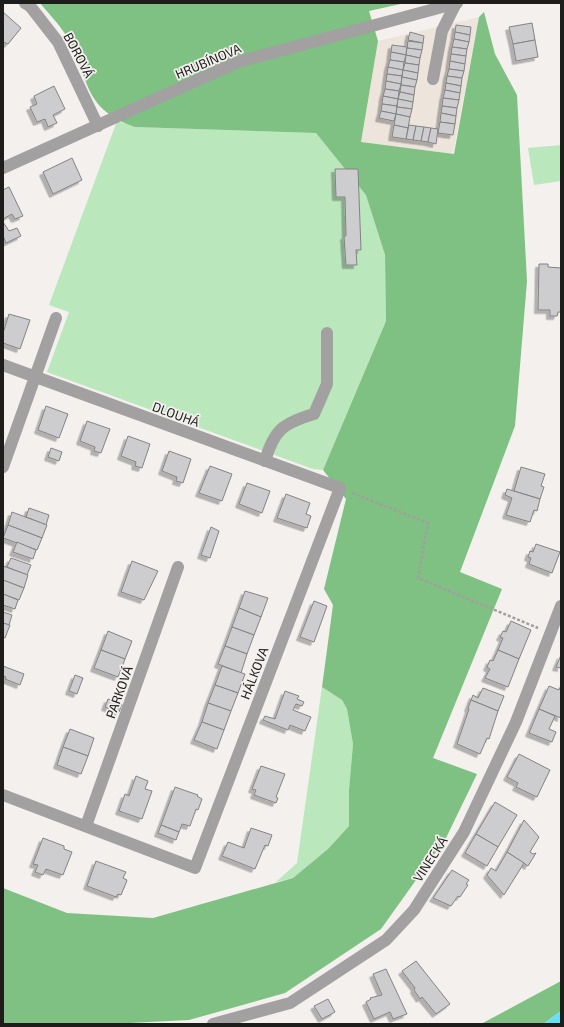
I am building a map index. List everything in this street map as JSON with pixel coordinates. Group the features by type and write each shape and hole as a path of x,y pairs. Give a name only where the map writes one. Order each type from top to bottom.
{"street":[{"name":"BOROVÁ","path":"25,3 30,6 58,42 98,126"},
{"name":"HRUBÍNOVA","path":"3,168 238,62 456,3"},
{"path":"433,78 442,31 456,3"},
{"path":"3,467 36,378 56,318"},
{"path":"265,461 271,441 291,421 314,414 326,384 327,333"},
{"name":"DLOUHÁ","path":"3,365 340,488"},
{"name":"HÁLKOVA","path":"86,826 195,868 340,488"},
{"name":"PARKOVÁ","path":"86,826 178,567"},
{"name":"VINECKÁ","path":"213,1024 290,1003 386,940 414,910 464,832 516,722 561,606"},
{"path":"3,796 86,826"}],"path":[{"path":"340,488 428,523 418,578 551,633"}],"shaded area":[{"path":"479,17 453,154 361,142 378,41"}],"green space":[{"path":"40,3 405,3 369,11 378,41 361,142 454,154 479,17 484,12 495,54 517,95 527,281 515,426 460,572 502,589 433,758 477,774 446,838 381,929 285,993 189,1020 109,1024 3,1024 3,888 67,913 153,918 293,878 328,849 349,826 349,790 353,744 347,709 342,700 322,687 333,605 324,589 346,499 323,470 386,321 385,255 366,195 358,185 358,169 345,169 316,133 135,127 118,120 105,111 96,101 90,91 67,37"},
{"path":"117,121 135,127 316,133 345,169 358,169 358,185 366,194 385,255 386,321 323,470 313,469 47,372 69,312 49,305"},
{"path":"561,145 561,181 534,185 528,148"},
{"path":"322,687 342,700 347,709 353,744 349,790 349,826 328,849 293,878 276,882 297,863"},
{"path":"561,981 561,1011 543,1024 481,1024"}],"water":[{"path":"561,1011 561,1024 543,1024"}],"building":[{"path":"3,12 21,28 8,44 3,42"},
{"path":"532,23 535,40 513,44 509,27"},
{"path":"456,25 471,27 470,35 455,32"},
{"path":"410,32 424,36 423,43 408,40"},
{"path":"455,32 470,35 469,42 454,39"},
{"path":"454,39 469,42 467,49 452,47"},
{"path":"535,40 538,57 516,61 513,44"},
{"path":"408,41 423,43 422,50 407,48"},
{"path":"392,45 407,47 406,55 391,52"},
{"path":"452,47 467,49 466,56 451,54"},
{"path":"407,48 422,50 420,58 406,55"},
{"path":"391,52 406,55 404,62 390,60"},
{"path":"451,54 466,56 465,64 450,61"},
{"path":"406,55 420,58 419,65 405,63"},
{"path":"390,60 404,62 403,70 388,67"},
{"path":"450,61 465,64 464,71 449,69"},
{"path":"405,63 419,65 418,73 403,70"},
{"path":"388,67 403,70 402,76 387,74"},
{"path":"449,69 464,71 462,78 447,76"},
{"path":"403,70 418,73 417,80 402,77"},
{"path":"387,74 402,76 401,84 386,81"},
{"path":"447,76 462,78 461,86 446,83"},
{"path":"402,77 417,80 415,87 401,85"},
{"path":"386,81 401,84 399,91 385,89"},
{"path":"446,83 461,86 460,93 445,90"},
{"path":"401,85 415,87 414,95 400,92"},
{"path":"54,86 65,109 53,115 57,123 48,127 45,119 37,122 30,107 37,104 34,96"},
{"path":"385,89 399,91 398,99 383,96"},
{"path":"445,90 460,93 459,100 443,98"},
{"path":"400,92 414,95 413,102 398,99"},
{"path":"383,96 398,99 397,106 382,104"},
{"path":"443,98 459,100 457,108 442,106"},
{"path":"398,99 413,102 412,109 397,107"},
{"path":"382,104 397,106 396,114 381,111"},
{"path":"442,106 457,108 456,116 441,113"},
{"path":"397,107 412,109 410,117 396,114"},
{"path":"381,111 396,114 394,121 379,118"},
{"path":"441,113 456,116 455,124 440,122"},
{"path":"396,114 410,117 408,128 394,125"},
{"path":"440,122 455,124 453,135 438,133"},
{"path":"394,125 408,128 406,139 392,137"},
{"path":"409,125 416,126 413,140 406,139"},
{"path":"416,126 424,127 421,141 413,140"},
{"path":"424,127 431,128 428,142 421,141"},
{"path":"431,128 438,129 436,144 428,142"},
{"path":"72,158 82,180 53,194 43,172"},
{"path":"335,169 358,169 361,250 356,250 357,265 346,265 344,236 346,236 345,197 336,197"},
{"path":"9,187 23,216 15,219 12,214 3,219 3,190"},
{"path":"3,222 9,231 17,228 21,236 6,243 3,236"},
{"path":"539,264 548,264 548,267 561,268 561,312 558,312 557,316 550,316 550,310 538,310"},
{"path":"9,314 30,320 20,349 3,343 3,333"},
{"path":"46,406 68,414 59,438 38,430"},
{"path":"87,421 110,429 101,453 94,451 95,447 80,441"},
{"path":"128,436 150,444 142,468 135,466 136,462 121,456"},
{"path":"51,448 62,452 59,461 48,457"},
{"path":"169,451 191,459 183,483 176,481 177,477 162,471"},
{"path":"210,466 232,474 222,501 199,493"},
{"path":"521,467 545,474 541,486 544,487 540,499 514,491"},
{"path":"247,483 270,491 262,513 239,504"},
{"path":"507,489 540,499 537,511 534,510 530,522 506,515 512,498 505,495"},
{"path":"286,494 310,503 306,514 311,516 307,528 277,518"},
{"path":"29,508 49,515 46,525 26,517"},
{"path":"12,512 47,525 42,538 8,525"},
{"path":"8,525 42,538 37,550 3,538"},
{"path":"211,527 219,531 210,558 201,555"},
{"path":"17,542 36,550 33,559 13,552"},
{"path":"536,544 560,552 552,573 529,564 531,558 528,557 530,551 533,552"},
{"path":"11,558 31,565 27,575 7,567"},
{"path":"132,561 158,571 144,600 121,592"},
{"path":"3,566 28,575 24,588 3,580"},
{"path":"3,580 24,588 19,600 3,594"},
{"path":"245,591 268,598 261,617 239,608"},
{"path":"3,594 18,600 15,609 3,605"},
{"path":"314,601 327,606 314,642 300,637"},
{"path":"239,608 261,617 254,635 232,627"},
{"path":"3,612 12,615 9,625 3,623"},
{"path":"511,621 531,630 519,659 498,650 503,638 500,637 503,631 506,632"},
{"path":"3,623 10,625 5,638 3,637"},
{"path":"232,627 254,635 247,654 225,646"},
{"path":"108,631 132,641 125,659 101,650"},
{"path":"225,646 247,654 241,673 218,664"},
{"path":"101,650 125,659 118,677 94,668"},
{"path":"498,650 519,659 508,687 485,678 490,669 487,667 490,660 493,661"},
{"path":"561,655 561,668 556,667"},
{"path":"3,666 24,674 20,685 5,679 6,677 3,676"},
{"path":"222,666 245,674 238,693 215,685"},
{"path":"75,675 83,678 77,694 69,691"},
{"path":"215,685 238,693 231,711 208,703"},
{"path":"561,685 561,718 539,709 549,686 559,690"},
{"path":"483,688 504,696 498,711 471,700 473,695 478,698"},
{"path":"285,691 299,696 297,699 304,702 302,706 296,704 293,710 311,717 305,731 290,725 288,730 263,720 265,716 275,719"},
{"path":"108,699 122,704 119,712 105,707"},
{"path":"471,700 498,711 489,739 487,738 480,754 457,744"},
{"path":"208,703 231,711 224,730 202,722"},
{"path":"539,709 555,716 549,729 556,732 552,742 529,733"},
{"path":"202,722 224,730 217,749 194,740"},
{"path":"70,729 94,738 88,756 63,747"},
{"path":"63,747 88,756 81,774 57,765"},
{"path":"519,754 550,770 537,797 516,787 518,783 507,777"},
{"path":"261,766 285,774 276,797 278,798 276,803 254,795 256,790 252,789"},
{"path":"136,776 148,781 145,789 152,791 142,819 119,811 125,794 129,796"},
{"path":"175,787 198,795 197,796 202,799 198,810 196,809 190,826 182,824 179,832 161,825"},
{"path":"495,802 517,815 498,847 476,834"},
{"path":"524,820 539,837 530,852 533,854 536,853 528,866 507,852"},
{"path":"161,825 179,832 176,840 158,833"},
{"path":"251,828 272,835 268,846 265,845 255,869 222,856 228,842 244,848"},
{"path":"476,834 498,847 487,866 465,853"},
{"path":"43,838 64,846 64,849 72,852 63,875 46,869 43,875 35,872 38,865 33,864"},
{"path":"507,852 524,863 504,895 487,875 491,868 496,871"},
{"path":"96,861 126,872 123,878 127,880 121,895 118,894 116,897 87,886"},
{"path":"452,870 469,880 466,884 468,885 460,897 458,896 451,906 433,898"},
{"path":"416,961 450,1004 436,1014 422,997 420,999 414,990 415,988 402,971"},
{"path":"386,969 407,1014 393,1019 390,1012 374,1019 366,1002 371,999 370,998 382,995 373,974"},
{"path":"328,999 335,1012 322,1019 314,1006"}]}
